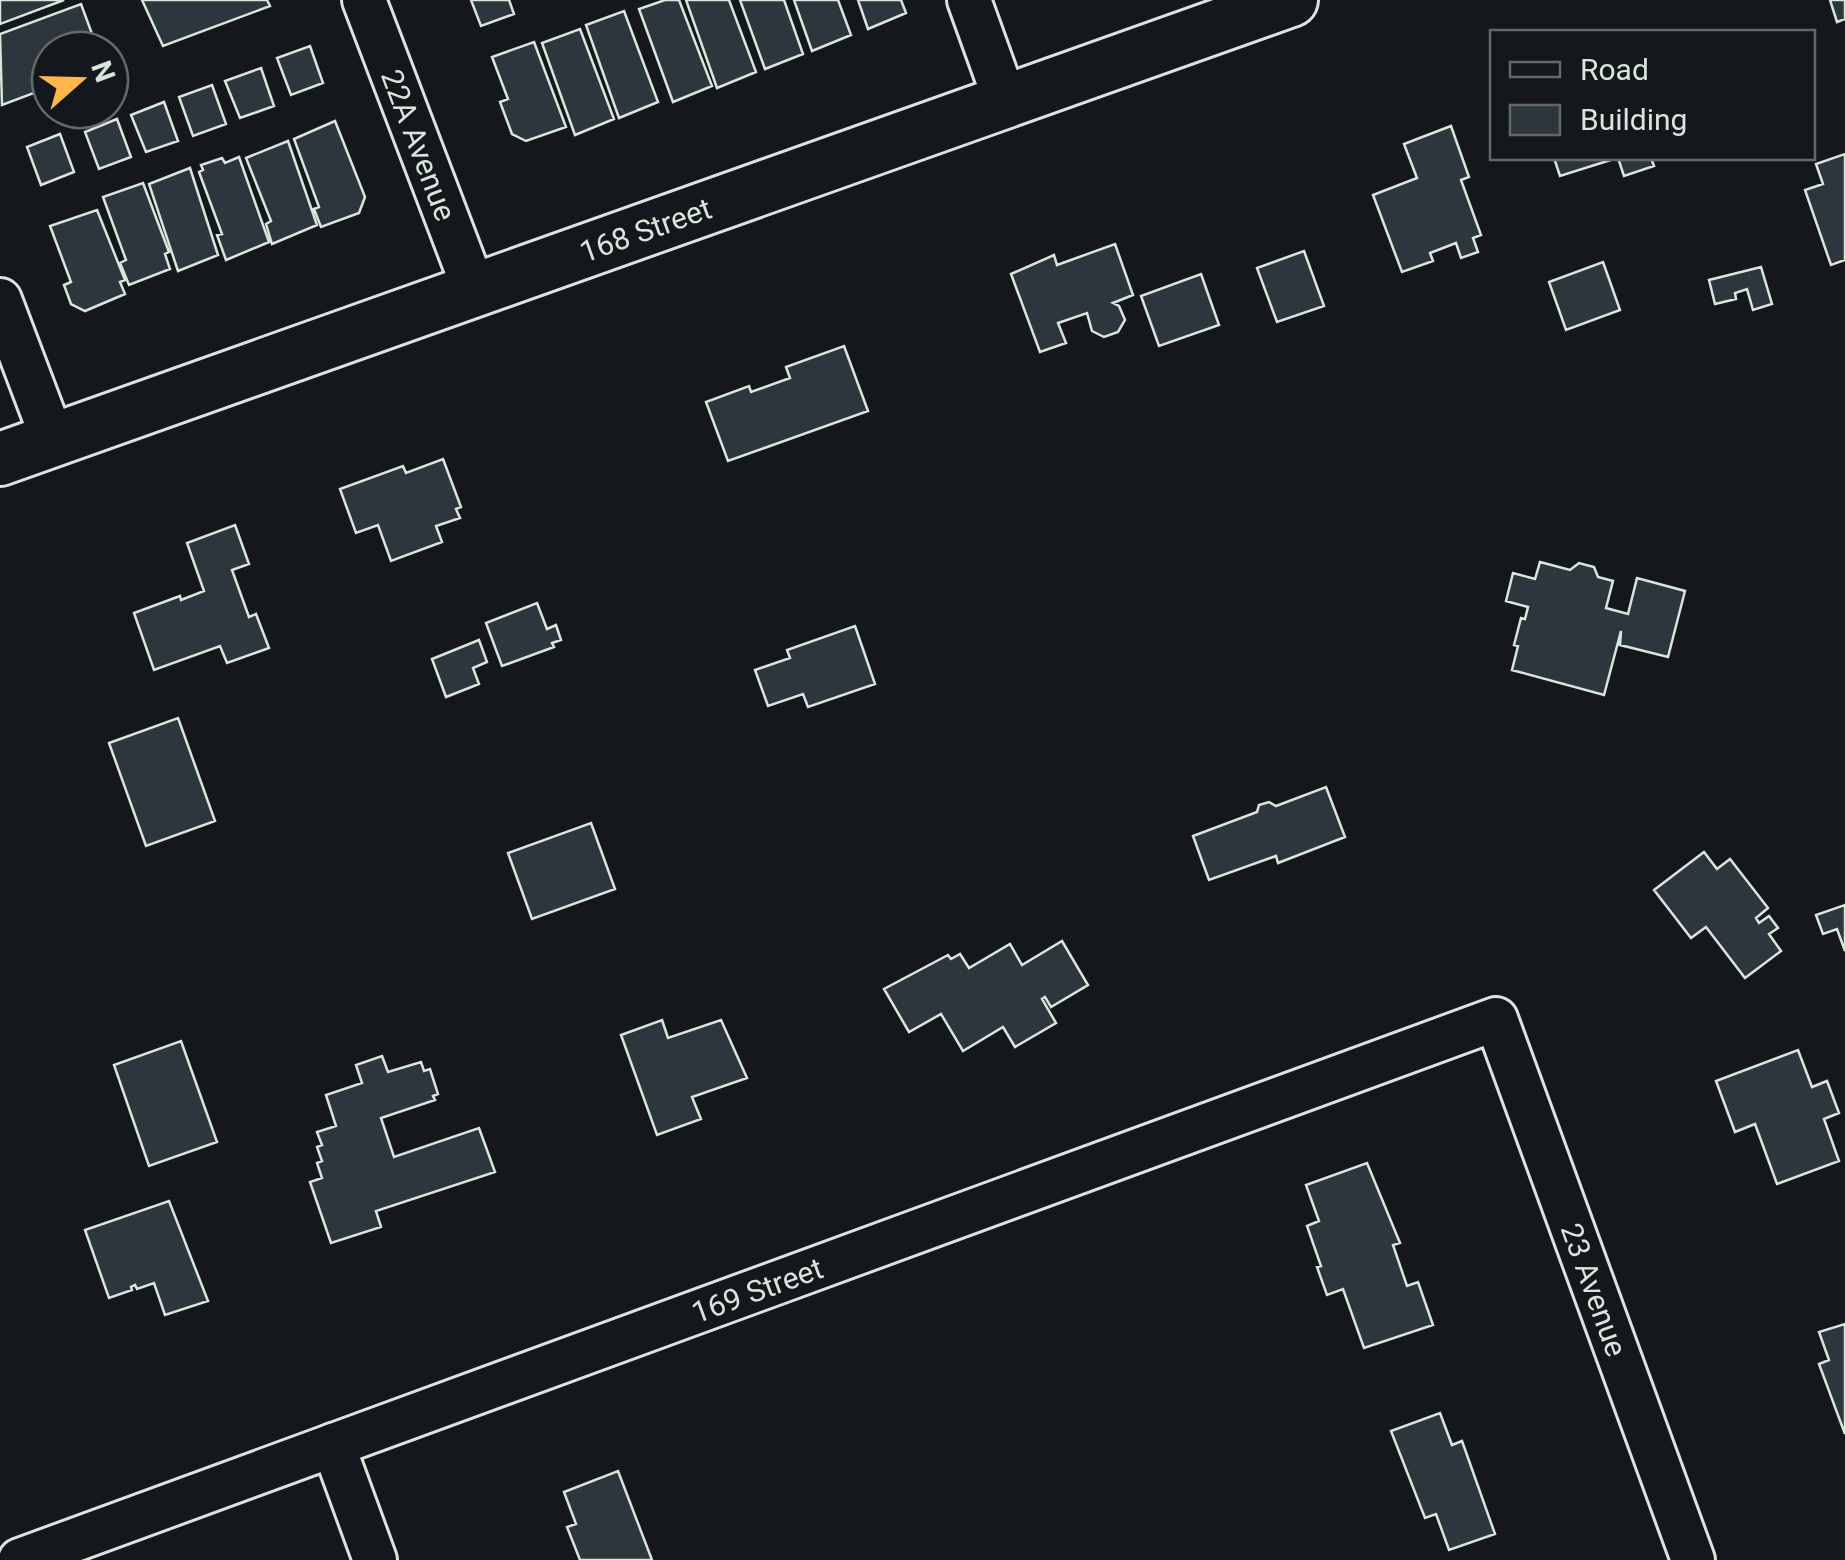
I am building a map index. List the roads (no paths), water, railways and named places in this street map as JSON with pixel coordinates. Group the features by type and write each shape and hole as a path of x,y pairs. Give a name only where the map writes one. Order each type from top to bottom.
{"main road":[{"name":"168 Street","path":"0,459 1291,0"}],"street":[{"name":"22A Avenue","path":"364,0 474,289"},
{"path":"969,0 1005,100"},
{"path":"0,300 53,440"},
{"name":"169 Street","path":"20,1560 1496,1019"},
{"name":"23 Avenue","path":"1496,1019 1693,1560"},
{"path":"333,1445 375,1560"}]}
